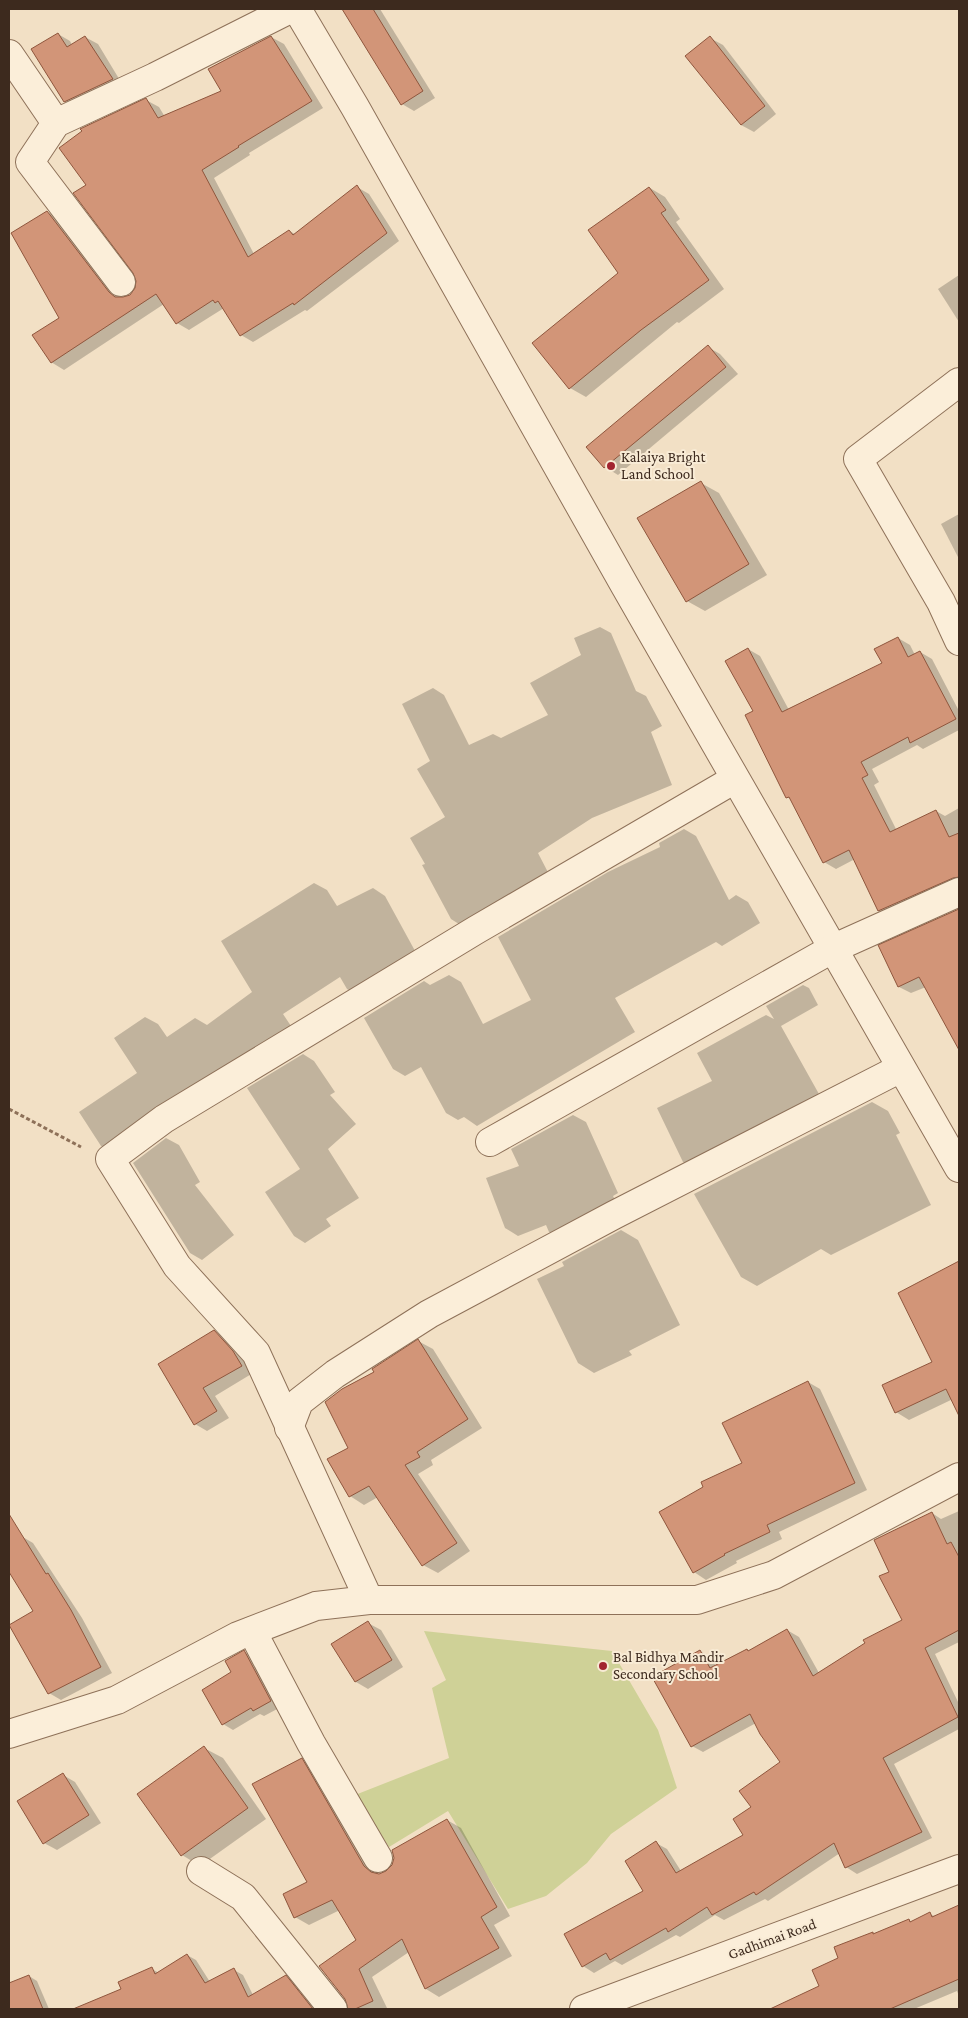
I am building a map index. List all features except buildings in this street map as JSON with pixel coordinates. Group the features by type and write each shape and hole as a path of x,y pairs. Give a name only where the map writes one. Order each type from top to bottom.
{"street":[{"path":"121,282 30,162 56,123 155,77 290,9"},
{"path":"297,9 355,107 832,949 959,1168"},
{"path":"9,54 56,123"},
{"path":"959,382 858,459 941,602 959,641"},
{"path":"369,1600 256,1353 177,1266 110,1159 164,1119 735,778"},
{"path":"490,1142 832,949 959,892"},
{"path":"289,1428 299,1402 335,1374 429,1314 614,1214 901,1068"},
{"path":"9,1734 117,1700 238,1636 316,1606 369,1600 697,1600 774,1575 959,1477"},
{"path":"252,1631 312,1743 378,1858"},
{"name":"Gadhimai Road","path":"584,2009 959,1869"},
{"path":"201,1871 243,1897 333,2009"}],"path":[{"path":"9,1109 93,1153 110,1159"}],"green space":[{"path":"424,1631 612,1651 658,1730 677,1788 611,1834 587,1863 546,1896 508,1909 448,1811 389,1847 355,1795 449,1758 432,1688 446,1680"}],"place":[{"name":"Kalaiya Bright Land School","path":"611,466"},
{"name":"Bal Bidhya Mandir Secondary School","path":"603,1666"}]}
